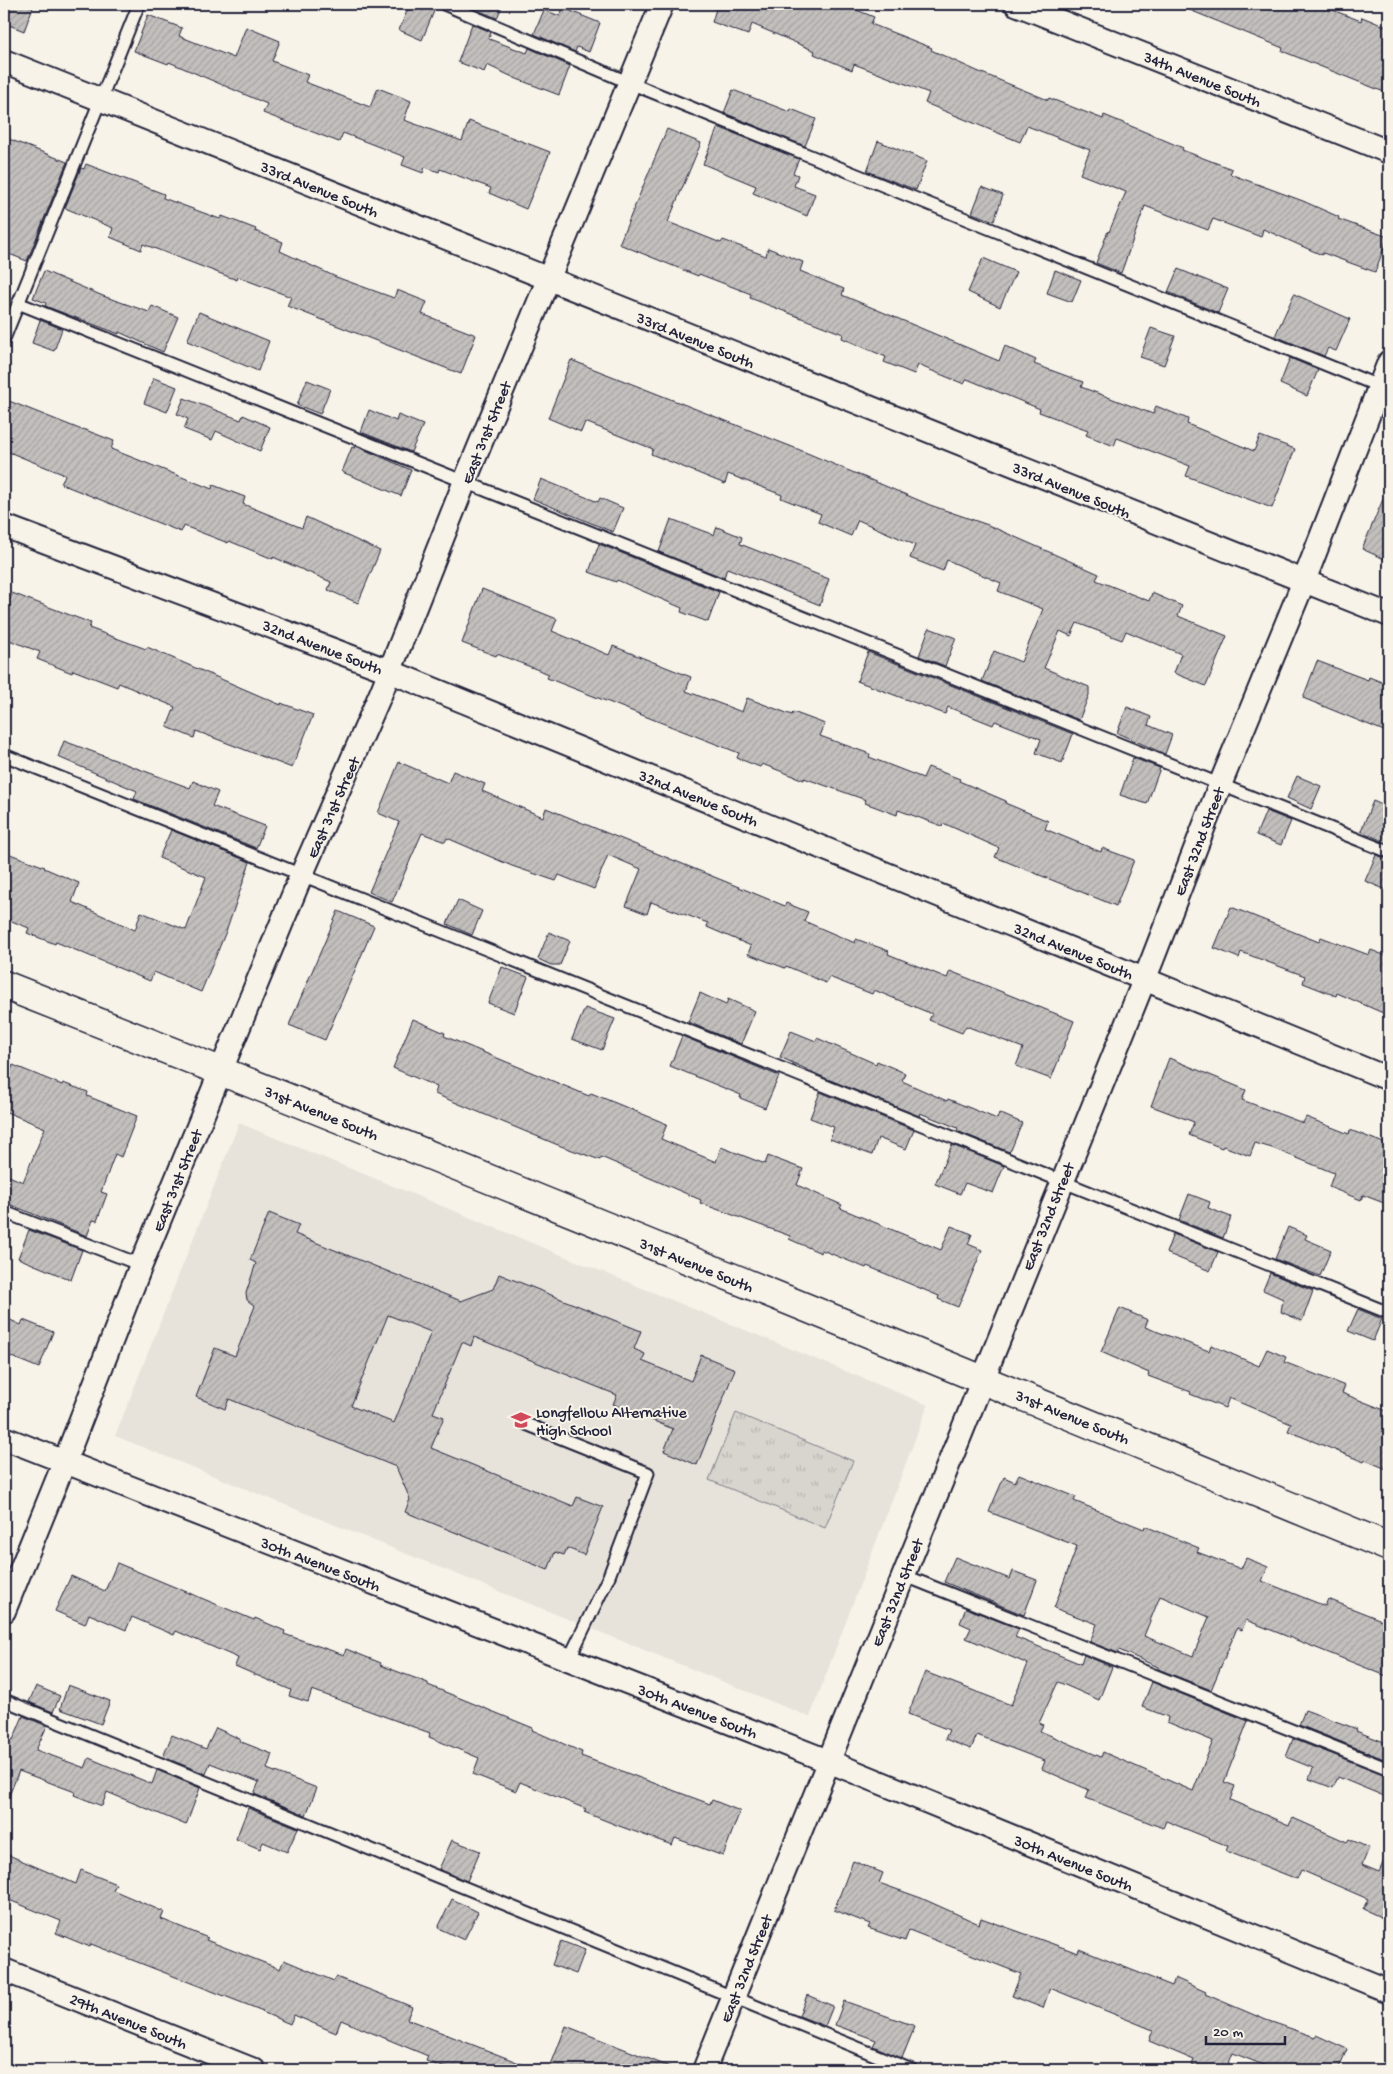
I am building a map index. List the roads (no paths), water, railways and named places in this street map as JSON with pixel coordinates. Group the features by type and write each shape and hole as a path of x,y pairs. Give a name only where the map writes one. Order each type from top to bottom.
{"street":[{"name":"East 31st Street","path":"4,1611 141,1265 301,876 389,671 465,481 662,4"},
{"name":"34th Avenue South","path":"1016,4 1389,152"},
{"name":"33rd Avenue South","path":"4,61 1389,615"},
{"name":"East 32nd Street","path":"704,2070 1220,785 1384,388 1389,362"},
{"name":"32nd Avenue South","path":"4,526 389,671 1389,1079"},
{"name":"31st Avenue South","path":"4,985 982,1379 1389,1547"},
{"name":"30th Avenue South","path":"4,1438 828,1761 1389,1991"},
{"name":"29th Avenue South","path":"4,1970 254,2070"}],"lane":[{"path":"4,339 140,4"},
{"path":"444,4 630,84 1384,388"},
{"path":"18,303 1389,852"},
{"path":"4,755 1389,1313"},
{"path":"4,1212 141,1265"},
{"path":"526,1424 648,1473 609,1576 569,1659"},
{"path":"903,1575 1389,1769"},
{"path":"4,1700 912,2070"}],"place":[{"name":"Longfellow Alternative High School","path":"521,1420"}]}
